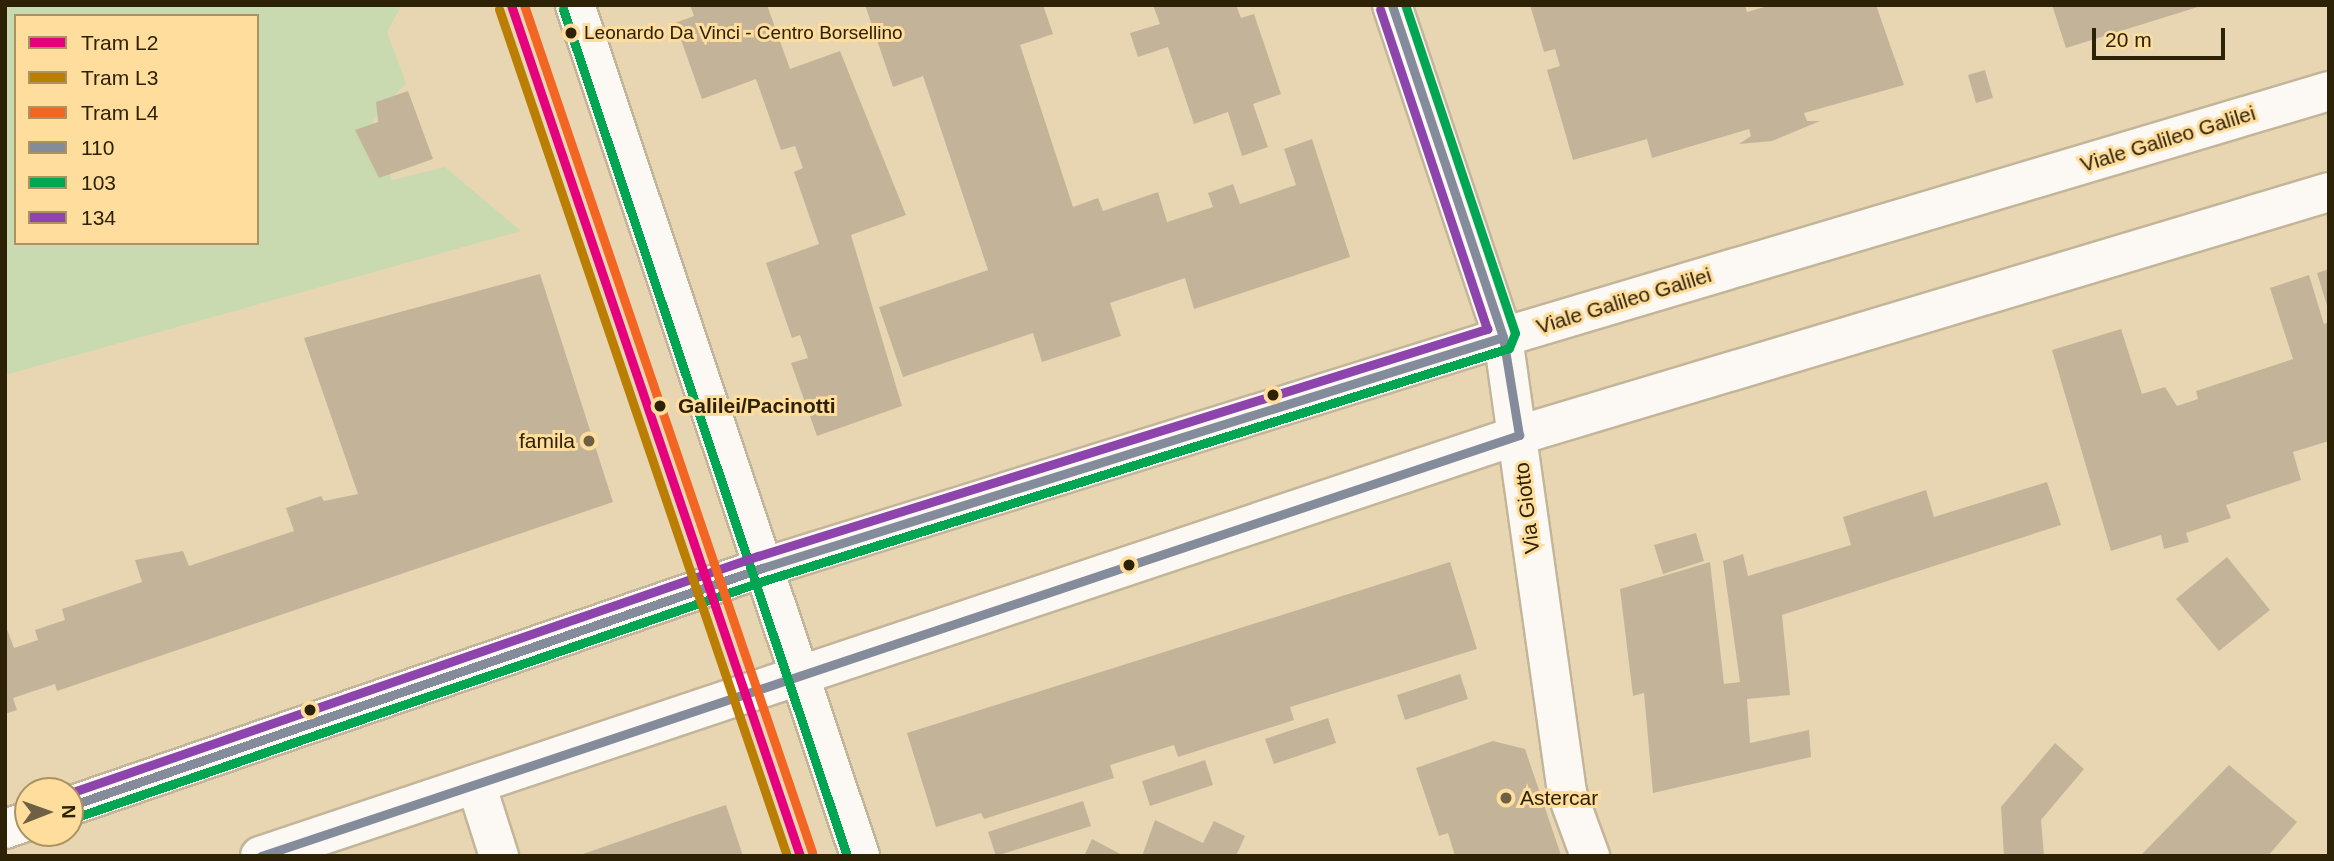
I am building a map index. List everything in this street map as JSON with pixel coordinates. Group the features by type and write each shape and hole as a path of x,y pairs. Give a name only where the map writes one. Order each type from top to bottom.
{"street":[{"path":"575,5 860,856"},
{"name":"Via Giotto","path":"1392,5 1503,337 1519,435 1567,793 1590,856"},
{"name":"Viale Galileo Galilei","path":"84,801 762,568 1503,337 2329,91"},
{"path":"260,856 1519,435 2329,192"},
{"path":"476,783 499,856"}],"green space":[{"path":"5,5 402,5 387,32 406,83 373,120 392,180 445,167 521,231 5,375"}],"building":[{"path":"690,5 767,5 790,69 840,51 906,215 851,235 902,406 817,436 791,363 808,358 800,335 792,338 766,263 819,244 794,172 803,168 795,146 781,150 756,79 702,99 675,23 694,16"},
{"path":"865,5 1043,5 1053,34 1020,45 1073,207 1098,198 1103,211 1158,192 1167,222 1213,207 1208,193 1233,184 1240,204 1296,185 1284,149 1312,139 1350,257 1194,309 1185,278 1110,303 1121,336 1042,362 1033,333 903,377 879,307 988,270 923,76 893,87"},
{"path":"1153,5 1236,5 1241,18 1254,14 1281,94 1253,104 1268,147 1242,156 1228,112 1194,124 1168,47 1138,57 1130,33 1160,24"},
{"path":"1530,5 1745,5 1747,12 1771,5 1876,5 1904,85 1804,113 1807,121 1820,121 1772,141 1739,144 1751,136 1749,129 1652,158 1647,139 1573,160 1547,70 1560,66 1555,49 1544,52"},
{"path":"2052,5 2201,5 2201,6 2066,48"},
{"path":"1985,70 1993,98 1976,103 1968,75"},
{"path":"408,91 433,159 379,178 355,130 378,122 376,102"},
{"path":"2329,269 2329,309 2328,309 2317,273"},
{"path":"540,274 613,502 57,691 55,684 13,698 17,710 5,714 5,624 14,648 38,640 35,630 65,620 62,609 142,582 135,560 183,551 189,566 294,531 286,508 321,496 324,501 358,494 304,338"},
{"path":"2309,275 2324,324 2329,322 2329,441 2293,452 2301,480 2226,505 2231,518 2186,533 2189,542 2164,549 2161,535 2111,551 2052,350 2121,329 2142,394 2165,387 2177,406 2198,399 2196,391 2293,359 2270,288"},
{"path":"2047,482 2061,525 1782,615 1790,695 1747,699 1750,743 1809,730 1811,757 1653,793 1644,693 1633,696 1620,589 1710,562 1724,684 1740,682 1723,561 1743,554 1748,576 1851,545 1843,517 1926,490 1934,517"},
{"path":"1696,533 1704,561 1663,574 1654,545"},
{"path":"2227,557 2270,610 2219,651 2176,599"},
{"path":"1450,562 1477,649 1290,707 1294,720 1178,757 1174,745 1110,765 1114,778 984,819 981,813 936,827 907,733"},
{"path":"1460,674 1468,699 1405,720 1397,695"},
{"path":"1328,718 1336,743 1274,764 1265,739"},
{"path":"1493,741 1525,749 1561,855 1455,856 1448,833 1439,836 1416,768"},
{"path":"2055,743 2084,769 2041,820 2044,856 2004,856 2001,807"},
{"path":"1205,760 1213,785 1150,806 1142,781"},
{"path":"2229,765 2297,822 2268,856 2142,854"},
{"path":"1083,801 1091,826 996,856 988,832"},
{"path":"726,805 743,856 577,856 690,817"},
{"path":"1155,820 1203,843 1214,821 1245,836 1236,856 1142,856"},
{"path":"1092,839 1124,856 1084,856"}],"tram line":[{"name":"L2","path":"511,5 800,856"},
{"name":"L4","path":"524,5 812,852"},
{"name":"L3","path":"499,9 787,856"}],"transit line":[{"name":"110","path":"261,856 1519,435 1503,337 1392,5"},
{"name":"103","path":"84,815 766,580 1509,348 1515,333 1405,5"},
{"name":"103","path":"563,9 847,856"},
{"name":"134","path":"84,788 758,556 1487,329 1380,9"},
{"name":"110","path":"84,801 762,568 1503,337"}],"place":[{"name":"Leonardo Da Vinci - Centro Borsellino","path":"571,33"},
{"name":"Galilei/Pacinotti","path":"660,406"},
{"name":"famila","path":"589,441"},
{"name":"Astercar","path":"1506,798"}]}
